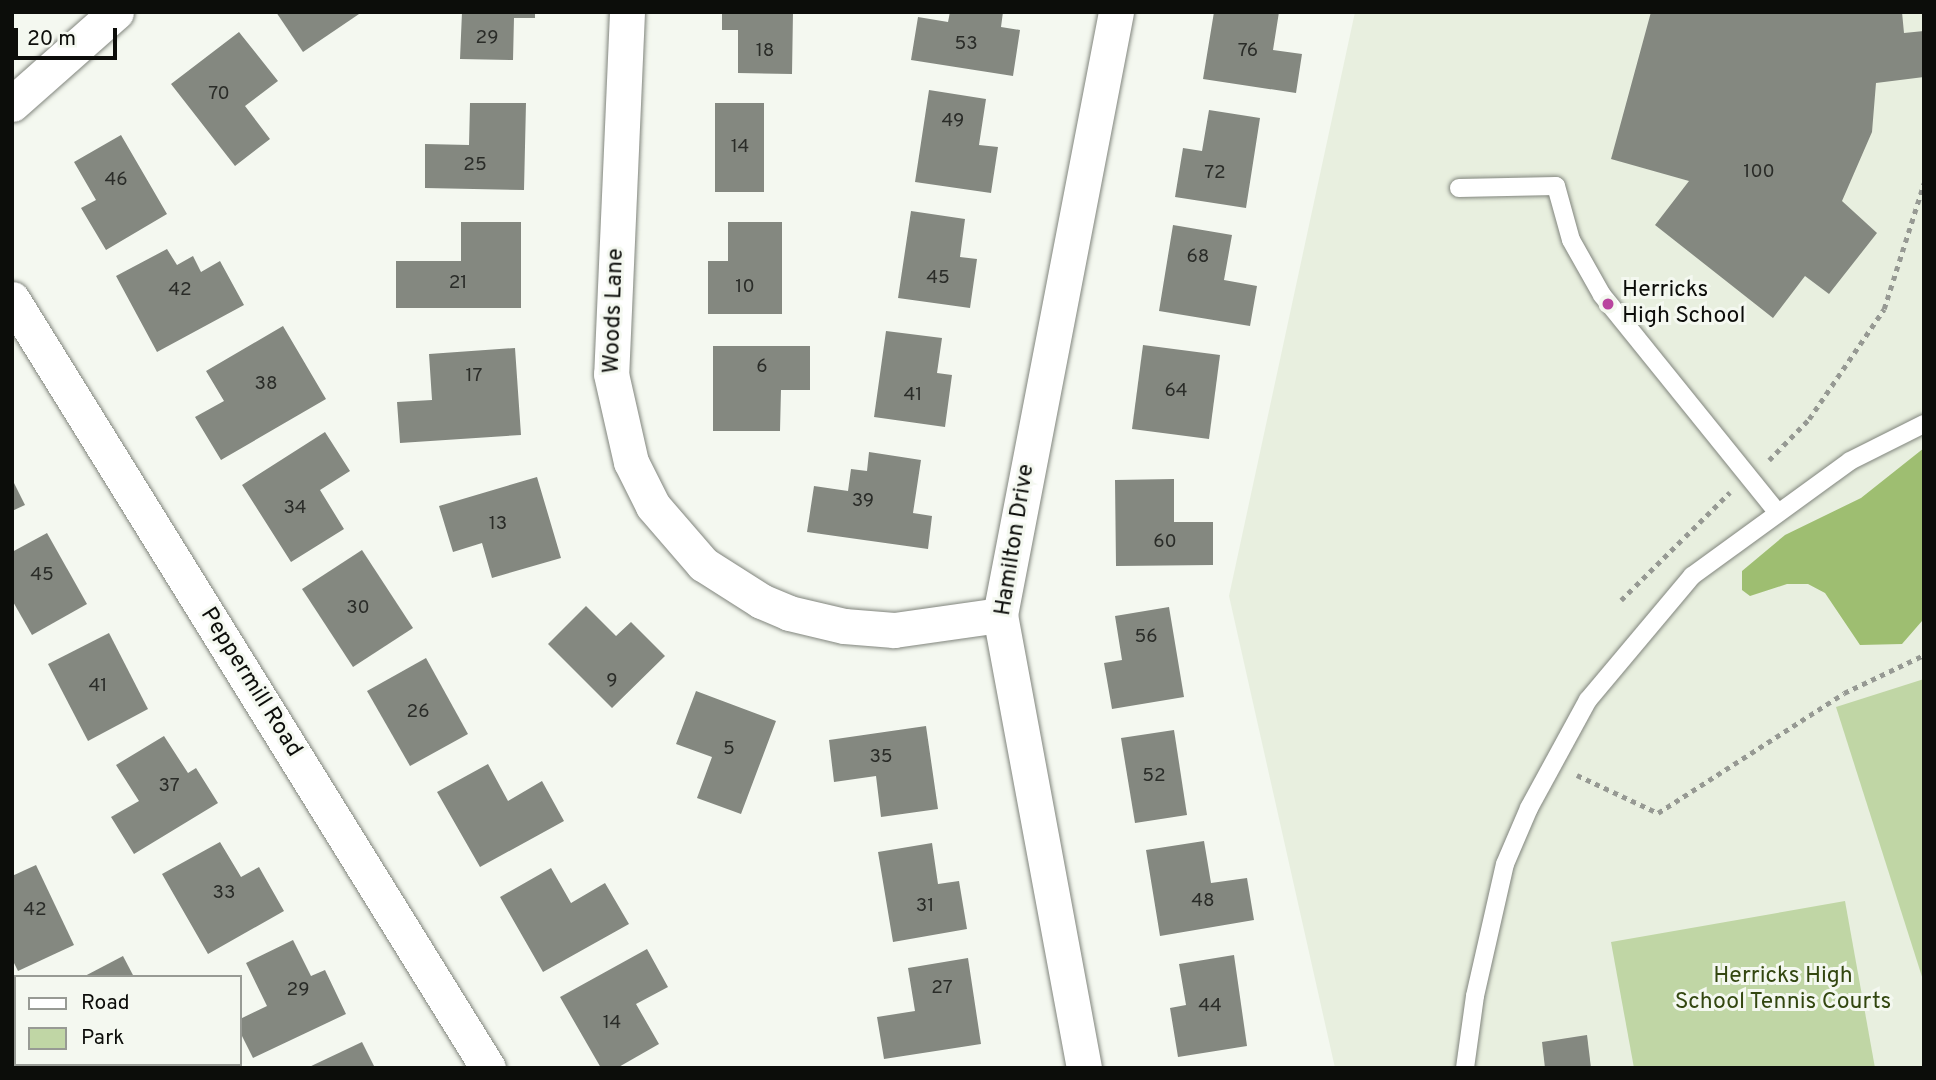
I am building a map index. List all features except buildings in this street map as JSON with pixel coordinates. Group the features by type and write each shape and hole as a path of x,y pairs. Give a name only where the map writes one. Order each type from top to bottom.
{"street":[{"path":"12,104 116,12"},
{"name":"Woods Lane","path":"627,12 611,374 631,462 653,506 703,564 761,601 789,613 844,626 894,630 1000,615"},
{"name":"Hamilton Drive","path":"1084,1068 1000,615 1116,12"},
{"name":"Peppermill Road","path":"12,299 488,1068"}],"lane":[{"path":"1459,188 1556,186 1571,240 1602,295 1778,513"},
{"path":"1465,1068 1493,905 1510,853 1588,700 1692,576 1850,461 1924,424"}],"path":[{"path":"1621,600 1713,505 1749,476 1809,419 1884,309 1924,183"},
{"path":"1554,764 1658,813 1844,693 1924,655"}],"shaded area":[{"name":"Herricks High School","path":"1355,12 1924,12 1924,1068 1335,1068 1229,596"}],"green space":[{"path":"1924,448 1922,621 1902,644 1860,645 1825,593 1808,584 1787,584 1750,596 1742,590 1742,571 1785,535 1861,498"},
{"path":"1924,679 1924,983 1836,707"},
{"name":"Herricks High School Tennis Courts","path":"1845,901 1875,1068 1634,1068 1611,942"}],"place":[{"name":"Herricks High School","path":"1608,304"}]}
